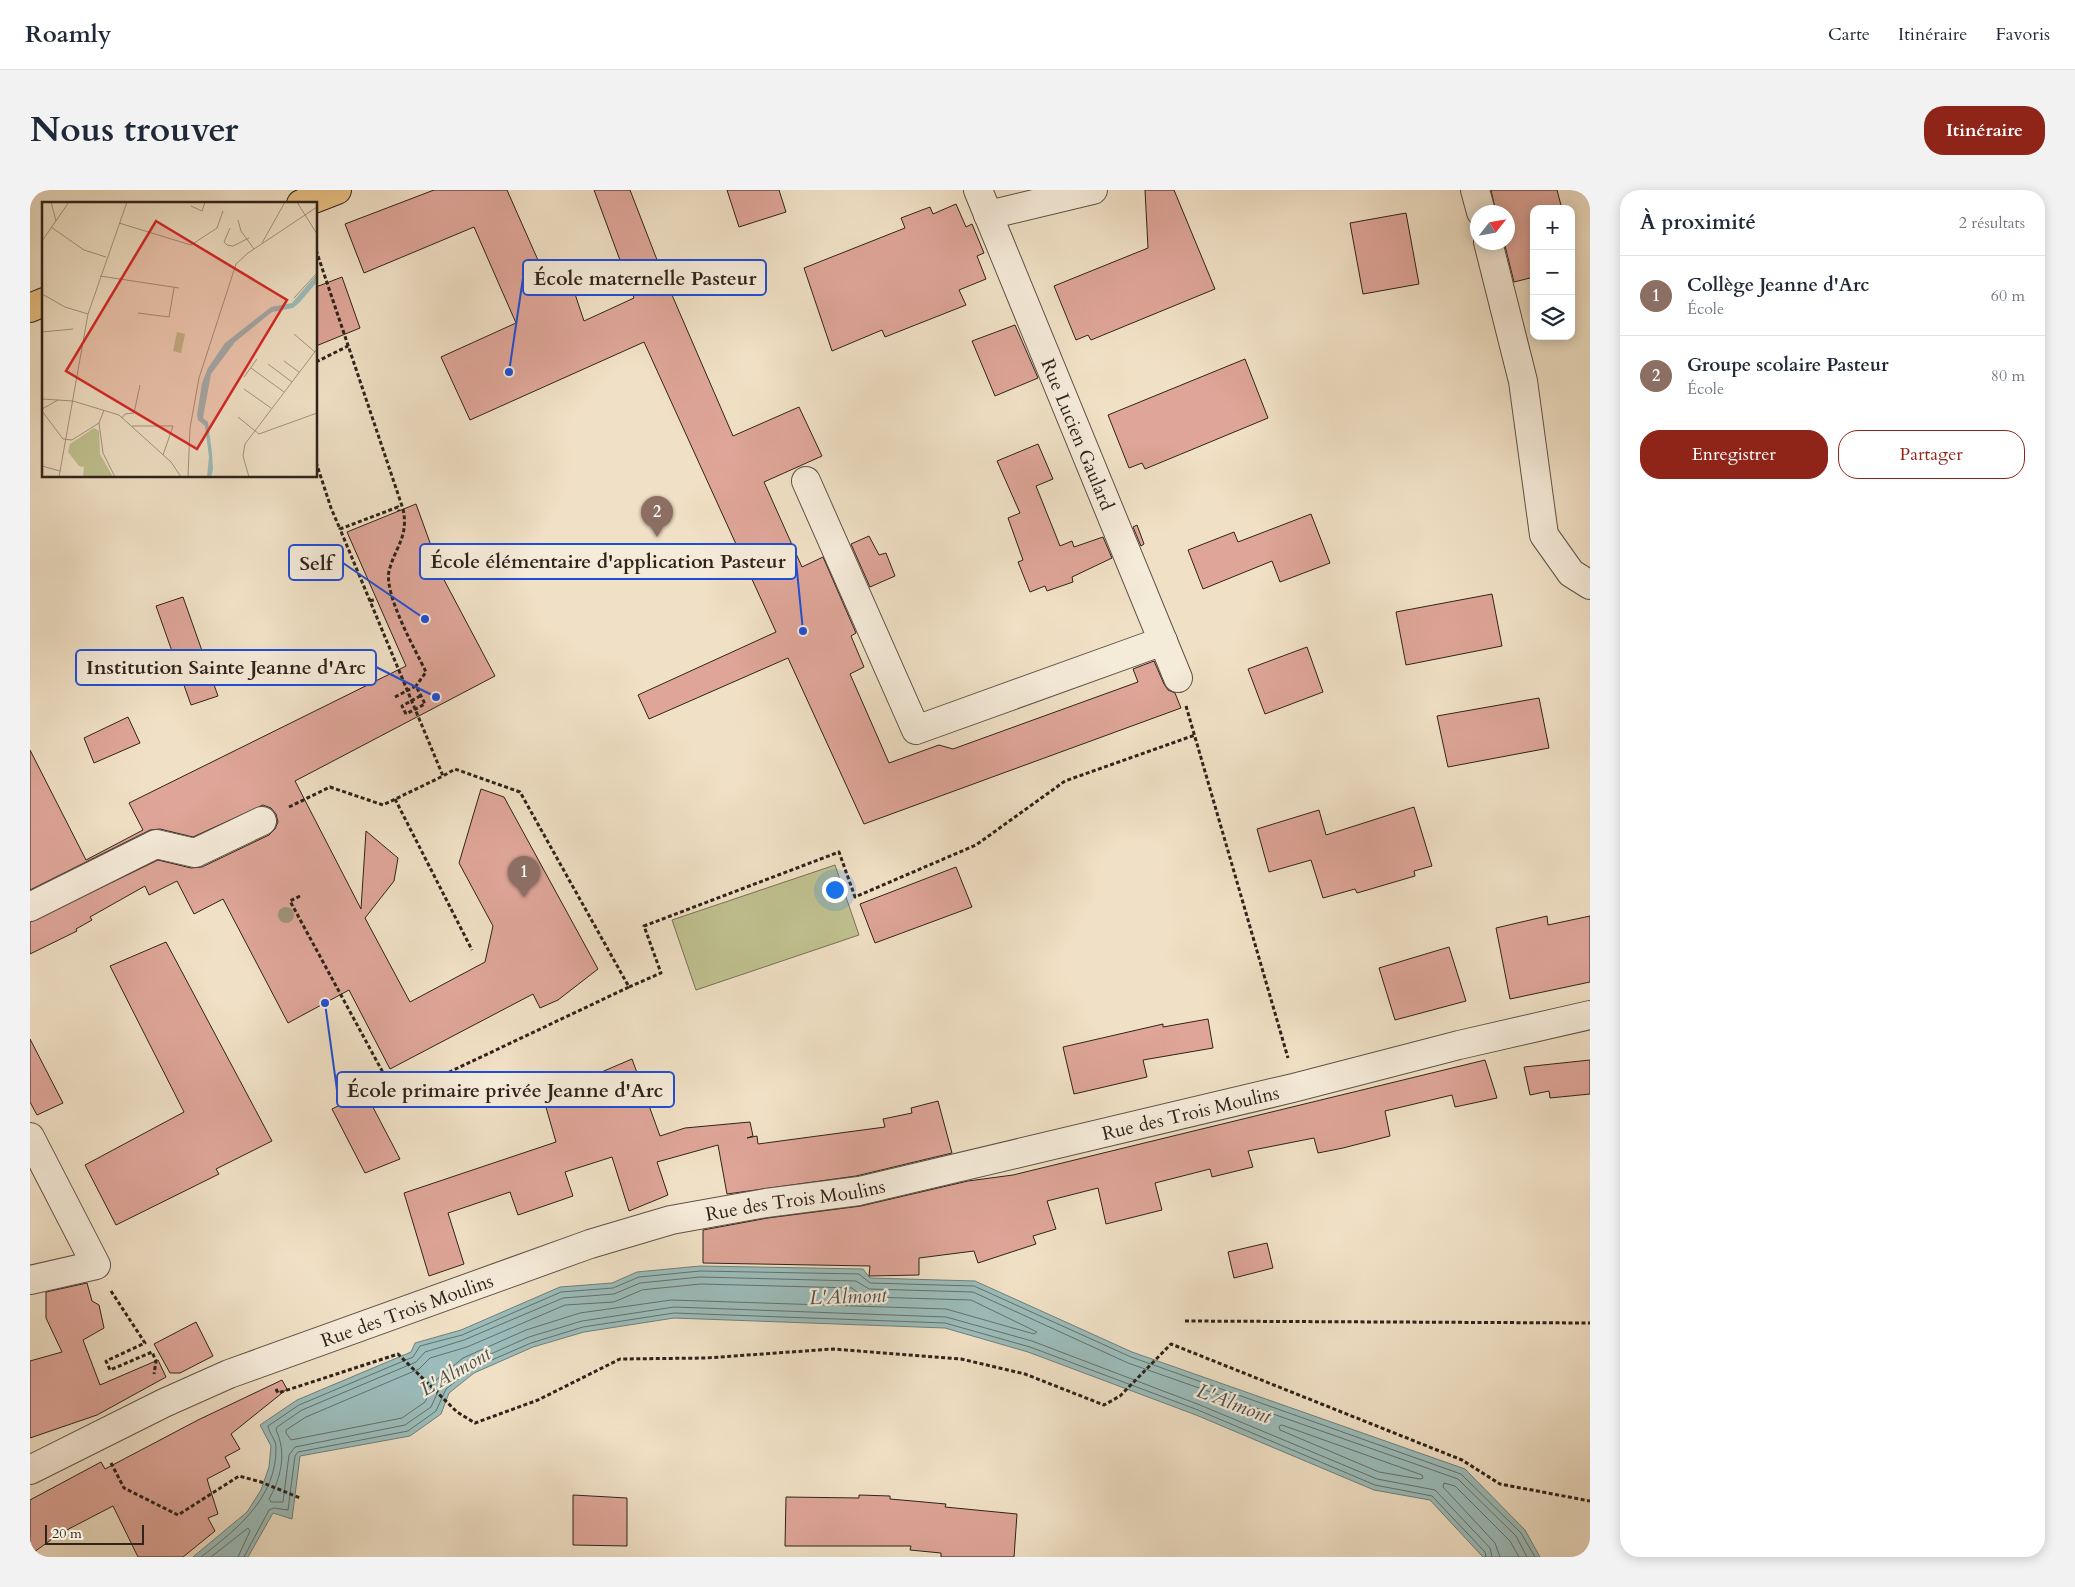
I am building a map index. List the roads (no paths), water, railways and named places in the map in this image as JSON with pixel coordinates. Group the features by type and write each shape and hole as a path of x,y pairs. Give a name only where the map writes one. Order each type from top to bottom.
{"main road":[{"path":"306,202 337,190"},
{"path":"30,308 42,303"}],"street":[{"name":"Rue Lucien Gaulard","path":"978,190 1178,678"},
{"path":"988,215 1093,190"},
{"path":"1475,190 1479,205"},
{"path":"1490,250 1523,381 1544,535 1571,573 1590,585"},
{"path":"806,481 916,730 1163,641"},
{"path":"30,907 156,844 195,853 262,821"},
{"name":"Rue des Trois Moulins","path":"30,1470 164,1403 229,1374 590,1244 671,1220 766,1203 859,1191 1292,1088 1459,1045 1590,1016"},
{"path":"30,1138 96,1265 30,1280"}],"water":[{"name":"L'Almont","path":"700,1266 863,1269 870,1278 975,1281 1132,1352 1465,1469 1525,1530 1540,1557 1483,1557 1430,1500 1374,1490 1196,1415 1028,1352 945,1328 674,1318 584,1332 533,1347 474,1373 449,1393 441,1414 410,1436 300,1456 292,1519 273,1513 248,1557 193,1557 247,1512 261,1490 269,1467 271,1446 260,1425 297,1400 411,1352 415,1343 461,1330 560,1287 612,1283 637,1272"}],"place":[{"name":"École maternelle Pasteur","path":"509,372"},
{"name":"Groupe scolaire Pasteur","path":"657,537"},
{"name":"Self","path":"425,619"},
{"name":"École élémentaire d'application Pasteur","path":"803,631"},
{"name":"Institution Sainte Jeanne d'Arc","path":"436,697"},
{"name":"Collège Jeanne d'Arc","path":"524,897"},
{"name":"École primaire privée Jeanne d'Arc","path":"325,1003"}]}
